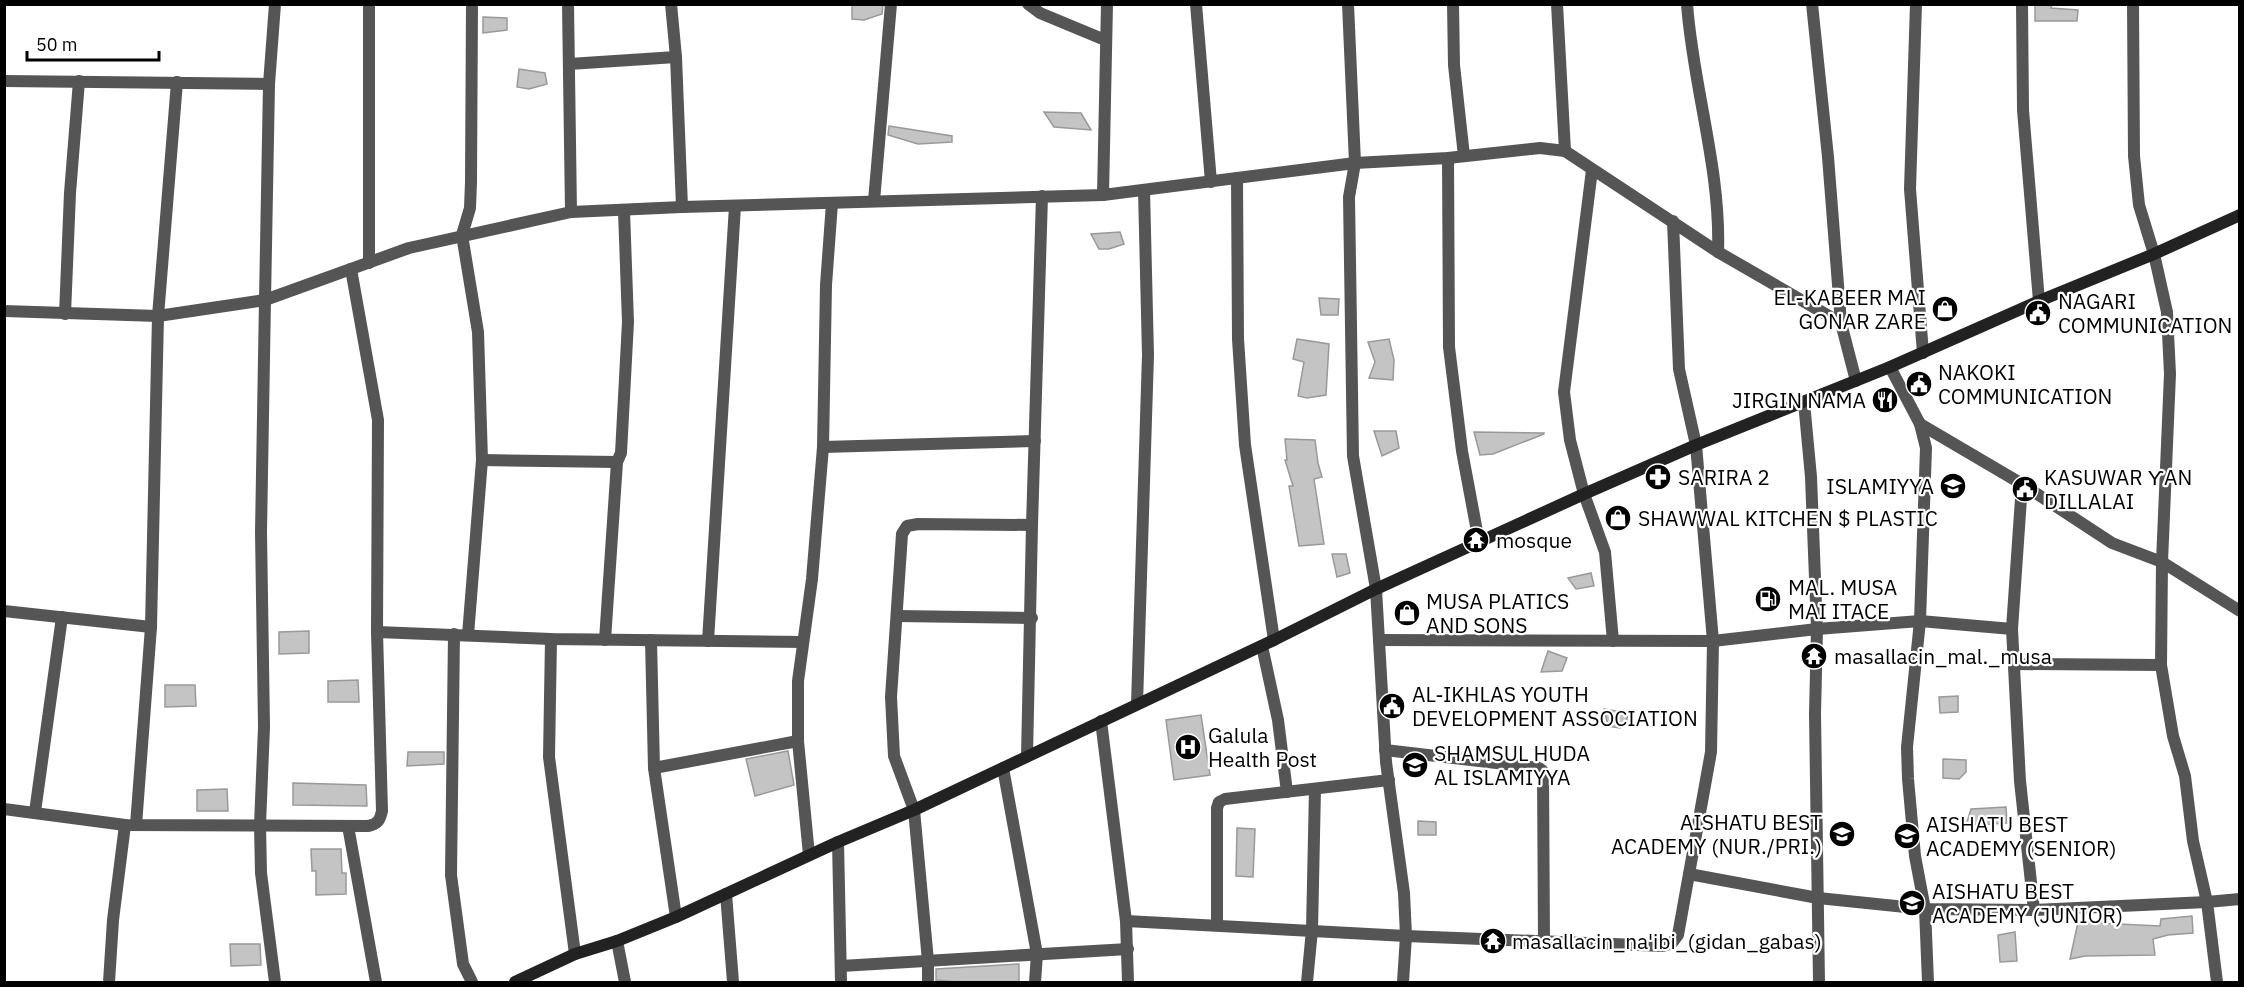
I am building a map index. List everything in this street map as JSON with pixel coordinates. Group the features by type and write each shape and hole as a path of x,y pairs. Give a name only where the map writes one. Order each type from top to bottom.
{"street":[{"path":"275,4 269,84 265,300 261,532 264,727 260,825 261,873 275,982"},
{"path":"369,4 369,262"},
{"path":"468,635 482,460 478,332 462,235 470,208 472,4"},
{"path":"568,4 571,212"},
{"path":"671,4 676,57 682,207"},
{"path":"874,201 891,4"},
{"path":"1028,4 1040,13 1105,40"},
{"path":"1103,195 1107,4"},
{"path":"1196,4 1211,182"},
{"path":"1348,4 1355,162 1349,197 1353,456 1376,589 1385,750 1402,882 1406,936 1403,982"},
{"path":"1453,4 1454,65 1464,156"},
{"path":"1557,4 1565,151"},
{"path":"1687,4 1719,228 1718,252"},
{"path":"1812,4 1828,157 1841,323 1856,381"},
{"path":"1916,4 1910,189 1923,353"},
{"path":"2022,4 2023,110 2040,301"},
{"path":"2133,4 2134,156 2139,205 2154,254 2167,312 2170,374 2162,562 2161,665 2173,736 2185,776 2193,841 2207,902 2217,982"},
{"path":"569,64 676,57"},
{"path":"4,81 269,84"},
{"path":"65,314 70,193 79,81"},
{"path":"109,982 113,920 130,825 151,627 158,316 177,82"},
{"path":"4,311 158,316 265,300 409,248 571,212 1103,195 1355,162 1448,158 1540,148 1565,151 1718,252 1841,323"},
{"path":"1448,158 1449,347 1462,451 1479,542"},
{"path":"1592,170 1564,392 1570,440 1584,494 1605,552 1613,641"},
{"path":"1237,178 1238,339 1245,445 1275,640"},
{"path":"1137,704 1149,355 1144,190"},
{"path":"1028,756 1042,196"},
{"path":"809,855 798,741 798,681 813,579 823,447 826,285 832,203"},
{"path":"708,641 735,206"},
{"path":"605,640 617,462 621,453 628,322 624,211"},
{"path":"515,982 534,979 574,954 676,917 809,855 914,810 1275,640 1376,589 1584,494 1696,445 1923,353 2154,254 2240,214"},
{"path":"1126,921 1406,936 1663,946 1672,944 1678,935 1711,752 1713,641 1696,445 1679,369 1673,221"},
{"path":"4,809 130,825 348,826 376,824 381,818 377,632 378,420 351,269"},
{"path":"1890,367 1920,424 1926,448 1920,621 1907,747 1915,856 1924,909 1928,982"},
{"path":"1804,402 1811,477 1817,629 1815,714 1819,982"},
{"path":"1920,424 2022,484 2112,543 2162,562 2240,611"},
{"path":"823,447 1035,441"},
{"path":"482,460 617,462"},
{"path":"2022,484 2012,629 2020,781 2034,910"},
{"path":"928,982 914,810 894,756 891,697 902,534 907,526 1032,525"},
{"path":"4,611 151,627"},
{"path":"897,616 1032,618"},
{"path":"35,812 62,617"},
{"path":"1379,640 1713,641 1817,629 1920,621 2012,629"},
{"path":"377,632 550,639 803,642"},
{"path":"453,634 451,875 464,964 472,982"},
{"path":"550,639 549,757 574,954"},
{"path":"651,640 654,768 676,917"},
{"path":"1262,646 1278,720 1287,792"},
{"path":"2015,664 2161,665"},
{"path":"1101,721 1126,921 1128,982"},
{"path":"654,768 798,741"},
{"path":"1385,750 1539,768 1543,771 1544,941"},
{"path":"1003,768 1037,954 1035,982"},
{"path":"1217,925 1217,808 1220,802 1225,799 1389,780"},
{"path":"1307,982 1312,930 1315,789"},
{"path":"348,826 376,982"},
{"path":"838,842 841,982"},
{"path":"1689,874 1818,898 1924,909 2034,910 2240,899"},
{"path":"726,894 733,982"},
{"path":"617,940 625,982"},
{"path":"841,966 1128,949"}],"building":[{"path":"852,4 883,4 882,14 864,20 852,19"},
{"path":"2035,4 2052,4 2051,8 2078,10 2077,21 2035,21"},
{"path":"483,17 507,18 507,30 483,33"},
{"path":"519,69 545,73 547,84 529,89 517,87"},
{"path":"1044,112 1081,113 1091,130 1054,127"},
{"path":"889,126 952,136 952,142 918,144 888,135"},
{"path":"1120,232 1124,244 1109,249 1099,249 1091,234"},
{"path":"1319,298 1339,299 1338,315 1321,315"},
{"path":"1297,339 1329,344 1326,395 1307,398 1298,396 1304,362 1293,359"},
{"path":"1389,339 1394,360 1393,380 1369,378 1375,362 1368,342"},
{"path":"1374,431 1396,431 1399,448 1382,456"},
{"path":"1474,432 1544,434 1493,454 1480,455"},
{"path":"1285,439 1315,440 1322,477 1314,479 1324,544 1299,546 1289,486 1293,486 1285,460 1287,460"},
{"path":"1332,554 1346,554 1350,573 1337,577"},
{"path":"1591,573 1594,586 1576,589 1568,578"},
{"path":"309,631 309,653 279,654 279,632"},
{"path":"1548,651 1567,658 1562,671 1541,672"},
{"path":"358,680 359,702 328,702 328,681"},
{"path":"165,685 195,685 196,706 165,707"},
{"path":"1958,696 1958,712 1940,713 1939,697"},
{"path":"1604,709 1628,713 1626,725 1620,728 1608,726"},
{"name":"Galula Health Post","path":"1201,715 1210,775 1174,780 1166,720"},
{"path":"788,751 794,785 755,796 746,759"},
{"path":"408,752 444,752 444,764 407,766"},
{"path":"1943,759 1966,760 1966,772 1959,779 1943,778"},
{"path":"293,783 366,785 367,806 293,805"},
{"path":"227,789 228,811 197,811 197,790"},
{"path":"2006,807 2007,823 1976,825 1967,822 1971,809"},
{"path":"1418,821 1436,822 1436,835 1418,835"},
{"path":"1237,828 1255,829 1253,877 1236,876"},
{"path":"311,849 341,849 342,873 346,873 346,894 316,895 316,871 312,871"},
{"path":"2192,916 2193,933 2153,939 2155,955 2085,956 2070,959 2078,922 2160,926 2161,919"},
{"path":"2015,932 2017,961 2000,962 1998,935"},
{"path":"230,944 260,944 261,965 231,966"},
{"path":"1019,964 1019,982 936,980 936,969"}],"place":[{"name":"EL-KABEER MAI GONAR ZARE","path":"1945,309"},
{"name":"NAGARI COMMUNICATION","path":"2038,313"},
{"name":"NAKOKI COMMUNICATION","path":"1919,384"},
{"name":"JIRGIN NAMA","path":"1885,400"},
{"name":"SARIRA 2","path":"1658,477"},
{"name":"ISLAMIYYA","path":"1953,486"},
{"name":"KASUWAR ƳAN DILLALAI","path":"2025,489"},
{"name":"SHAWWAL KITCHEN $ PLASTIC","path":"1618,518"},
{"name":"mosque","path":"1476,540"},
{"name":"MAL. MUSA MAI ITACE","path":"1768,599"},
{"name":"MUSA PLATICS AND SONS","path":"1407,613"},
{"name":"masallacin_mal._musa","path":"1814,656"},
{"name":"AL-IKHLAS YOUTH DEVELOPMENT ASSOCIATION","path":"1392,706"},
{"name":"Galula Health Post","path":"1188,747"},
{"name":"SHAMSUL HUDA AL ISLAMIYYA","path":"1415,765"},
{"name":"AISHATU BEST ACADEMY (NUR./PRI.)","path":"1842,834"},
{"name":"AISHATU BEST ACADEMY (SENIOR)","path":"1907,836"},
{"name":"AISHATU BEST ACADEMY (JUNIOR)","path":"1912,903"},
{"name":"masallacin_na'ibi_(gidan_gabas)","path":"1493,941"}]}
